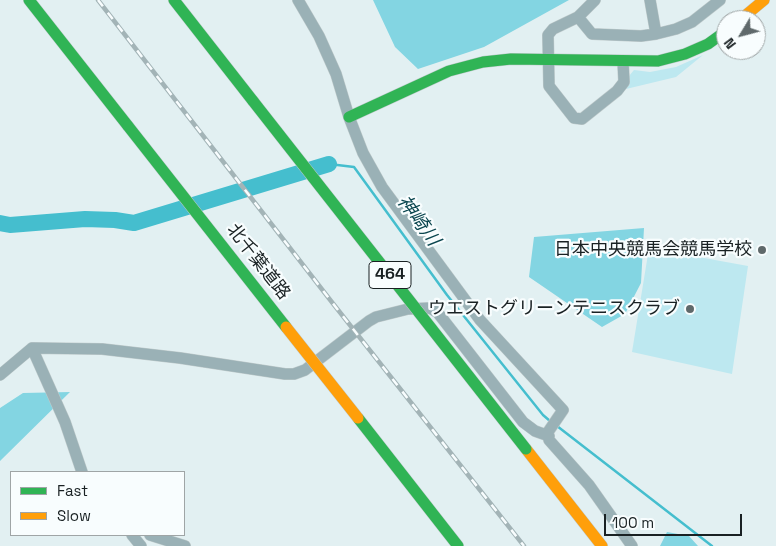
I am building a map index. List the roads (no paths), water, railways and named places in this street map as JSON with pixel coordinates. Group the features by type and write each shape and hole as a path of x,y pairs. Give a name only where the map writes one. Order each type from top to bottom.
{"main road":[{"name":"北千葉道路","path":"29,0 458,546"},
{"name":"464","path":"174,0 602,546"},
{"path":"752,10 764,0"},
{"path":"349,117 448,71 483,62 510,59 658,61 685,54 708,44 716,38"}],"street":[{"path":"298,0 319,36 336,74 362,153 382,187 480,320 560,405 563,410 550,432 549,440 589,485 632,546"},
{"path":"595,0 578,17 553,29 548,35 549,86 574,118 582,119 617,91 624,82 623,62"},
{"path":"650,0 656,34"},
{"path":"578,17 592,34 640,36 676,29 692,22 714,2"},
{"path":"0,375 32,348 102,349 294,374 305,370 369,320 408,309 430,308 438,313 523,422 535,431 550,432"},
{"path":"32,348 65,422 82,471"},
{"path":"133,536 141,546"},
{"path":"153,536 185,546"}],"waterway":[{"name":"神崎川","path":"329,164 354,167 447,295 543,415 550,421"},
{"name":"神崎川","path":"0,223 10,225 85,219 134,223 329,164"},
{"name":"神崎川","path":"557,426 712,546"}],"railway":[{"path":"98,0 524,546"}],"place":[{"name":"日本中央競馬会競馬学校","path":"762,250"},
{"name":"ウエストグリーンテニスクラブ","path":"690,309"}]}
